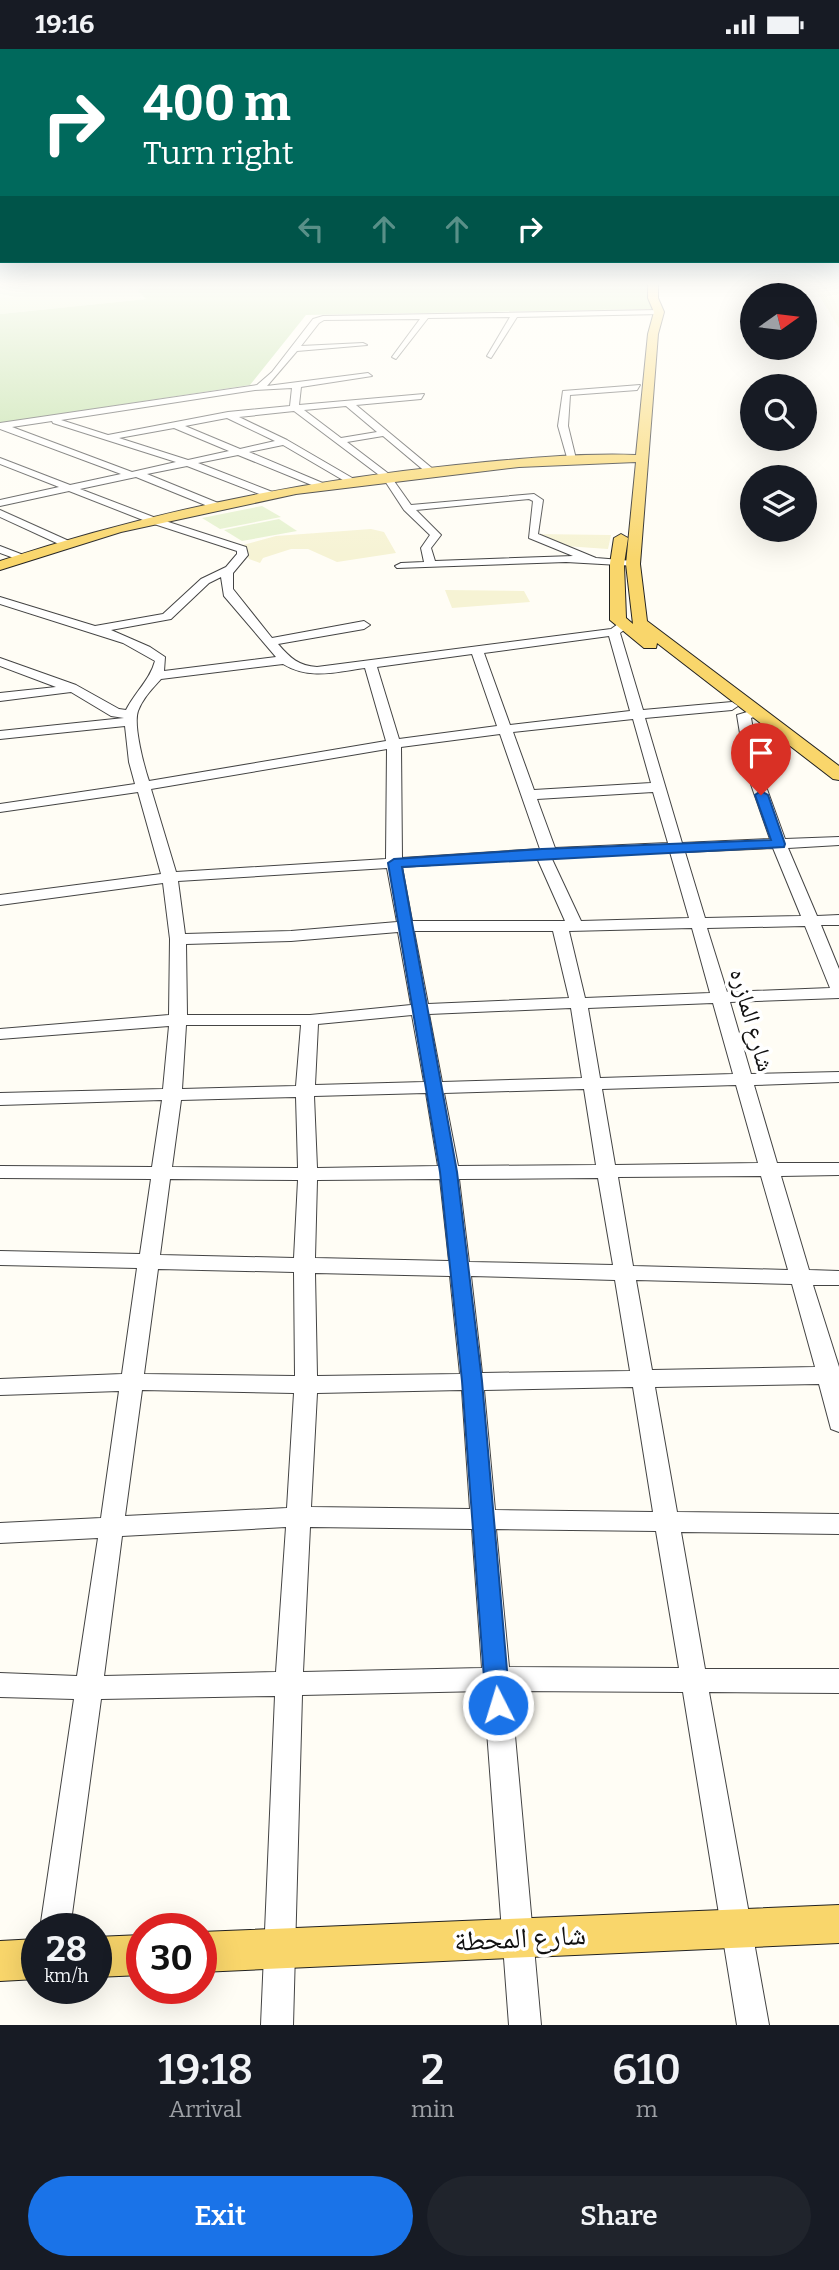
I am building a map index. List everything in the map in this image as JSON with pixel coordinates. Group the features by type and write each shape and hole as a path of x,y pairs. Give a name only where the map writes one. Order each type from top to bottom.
{"main road":[{"path":"626,627 633,564 637,387 640,374"},
{"path":"648,374 637,459 617,564 617,613 626,627 839,775"},
{"path":"0,566 65,543 152,520 351,481 571,459 637,459"},
{"path":"626,627 744,711 839,789"},
{"name":"شارع المحطة","path":"217,1951 839,1924"},
{"path":"0,1961 21,1960"}],"street":[{"path":"0,425 253,385 262,374"},
{"path":"251,390 267,383 273,374"},
{"path":"0,425 368,376"},
{"path":"294,407 297,385"},
{"path":"571,459 563,426 566,393 637,387"},
{"path":"109,437 228,415 421,395"},
{"path":"347,402 430,471"},
{"path":"294,407 386,476 408,509 436,535 426,548 431,566"},
{"path":"228,415 284,442 351,481"},
{"path":"50,419 188,463 271,495"},
{"path":"173,424 323,486"},
{"path":"0,425 219,507"},
{"path":"337,441 386,433"},
{"path":"0,503 284,442"},
{"path":"0,461 152,520 242,549 243,555 227,570 205,581 167,617 93,630"},
{"path":"408,509 506,496 530,496 538,500 533,536 592,561"},
{"path":"0,513 65,543"},
{"path":"0,549 22,558"},
{"path":"401,566 592,561 633,564"},
{"path":"227,570 225,584 230,596 285,660 301,670 371,666 626,627"},
{"path":"2,602 93,630 152,652 161,660 158,676 138,698 131,717 141,787 170,877 178,939 178,1020 172,1096 57,1913"},
{"path":"269,642 364,625"},
{"name":"شارع المازره","path":"626,627 638,714 800,1277 834,1376 839,1423"},
{"path":"477,650 529,795 568,926 578,1002 753,2025"},
{"path":"158,676 285,660"},
{"path":"0,662 72,688 116,713 131,717"},
{"path":"371,666 394,744 394,863 449,1172 472,1381 481,1521 525,2025"},
{"path":"0,697 72,688"},
{"path":"0,808 394,744 638,714 744,711 752,770 839,991 418,1009 310,1020 178,1020 0,1034"},
{"path":"0,735 131,717"},
{"path":"529,795 659,787"},
{"path":"0,900 170,877 546,853 839,841"},
{"path":"178,939 291,936 407,926 568,926 839,920"},
{"path":"277,2025 289,1681 306,1385 304,1265 308,1174 305,1093 310,1020"},
{"path":"0,1099 839,1077"},
{"path":"0,1172 308,1174 839,1168"},
{"path":"0,1258 839,1278"},
{"path":"0,1387 132,1382 306,1385 834,1376"},
{"path":"0,1533 299,1517 839,1524"},
{"path":"0,1685 88,1688 289,1681 496,1679 839,1681"}],"shaded area":[{"path":"371,529 384,532 396,553 337,562 308,549 291,549 263,558 260,563 249,559 243,545 276,536"},
{"path":"533,534 611,535 608,549 565,546"},
{"path":"445,590 524,591 530,602 452,608"}],"green space":[{"path":"0,374 259,374 250,385 0,423"},
{"path":"262,506 281,517 220,529 202,518"},
{"path":"279,519 297,531 242,541 224,530"}],"route":[{"path":"498,1705 481,1521 472,1381 449,1172 394,863 542,853 779,844 761,795"}]}
